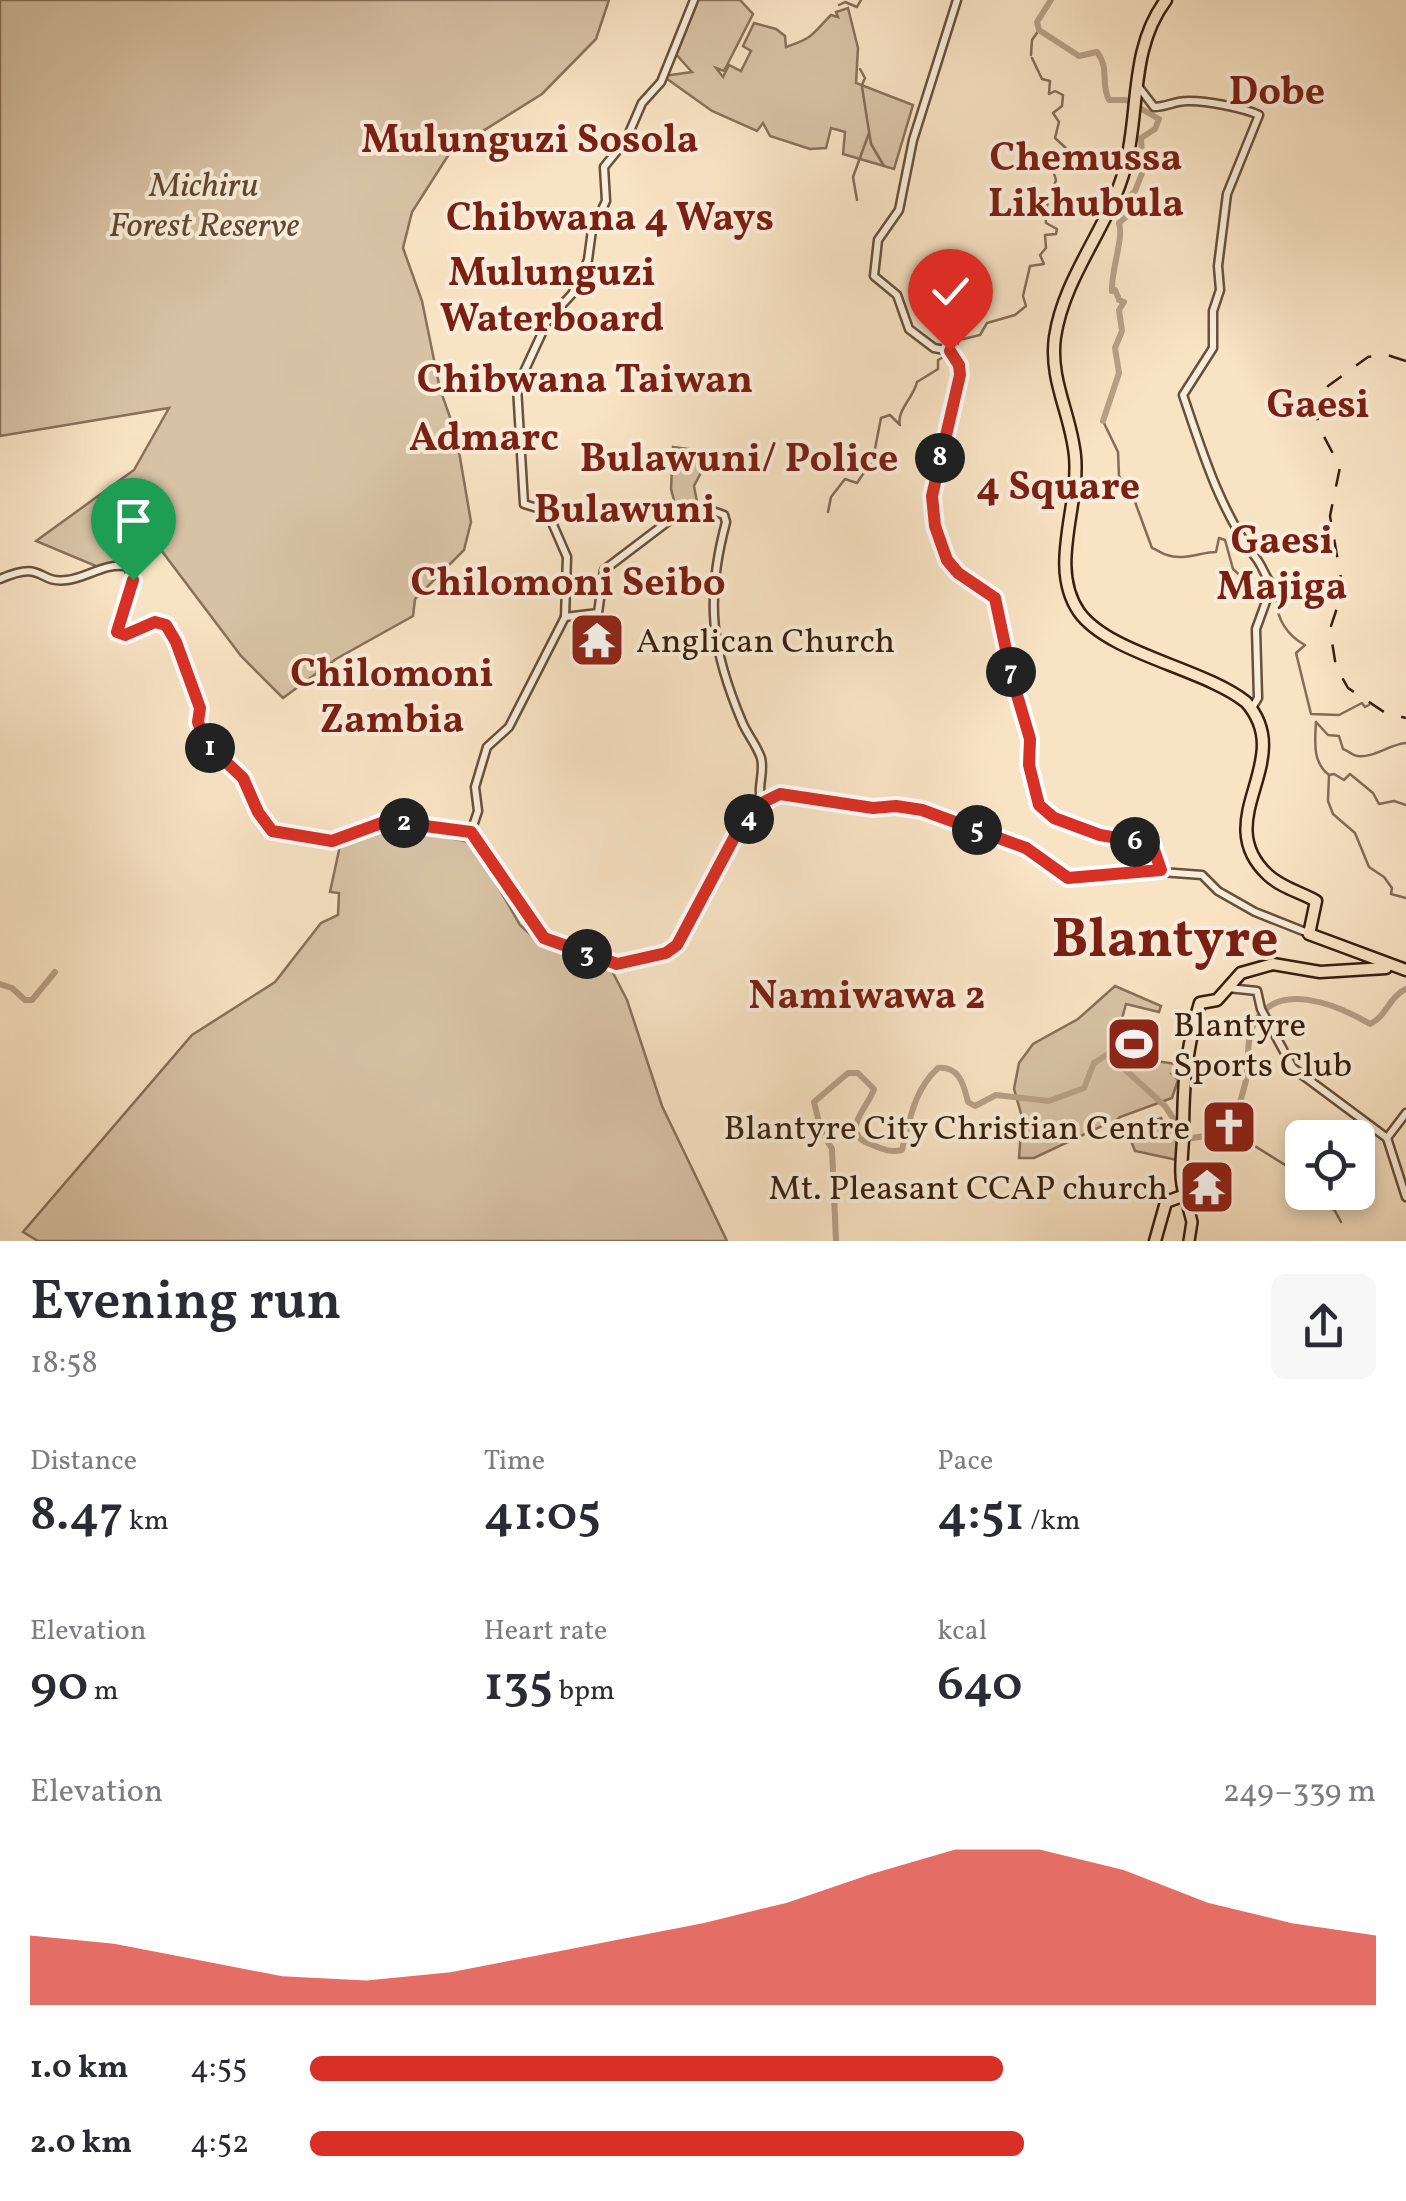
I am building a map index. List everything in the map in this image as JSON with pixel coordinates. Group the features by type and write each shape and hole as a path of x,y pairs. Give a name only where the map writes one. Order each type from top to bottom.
{"highway":[{"path":"1166,0 1147,38 1124,171 1065,301 1055,338 1057,388 1076,464 1066,579 1077,608 1094,628 1233,692 1252,708 1266,746 1247,810 1248,841 1265,872 1315,904 1307,933 1406,971"},
{"path":"1155,1241 1166,1202 1184,1195 1184,1064 1200,1003 1217,1000 1241,974 1273,964 1320,972 1370,968 1406,971"}],"main road":[{"path":"1184,1195 1192,1222 1189,1241"}],"street":[{"path":"471,832 478,810 475,787 487,747 509,728 565,616 566,553 547,512 524,504 517,387 548,320 575,289 589,258 597,218 606,202 604,167 626,140 642,104 663,77 694,0"},
{"path":"957,0 912,140 899,210 878,240 874,276 897,295 909,329 934,348 950,351 959,365 956,397 932,496 933,515 950,563 995,598 1030,739 1029,765 1039,805 1054,818 1100,835 1152,844 1161,870"},
{"path":"1137,86 1143,88 1154,107 1198,101 1260,115 1227,194 1218,266 1220,291 1213,311 1214,348 1182,397 1224,506 1242,543 1272,585 1256,629 1258,698 1252,708"},
{"path":"565,616 598,613 604,570 677,513 700,507 724,515 712,585 712,634 744,727 762,760 758,792 762,803"},
{"path":"0,579 31,568 64,581 112,566 128,567 133,581 117,632 125,635 155,622 166,625 200,708 198,722 206,743 243,778 258,812 272,831 332,841 387,821 471,832 542,936 600,961 624,964 666,953 677,945 724,852 762,803 784,794 873,808 906,806 1014,842 1070,878 1161,870 1202,875 1218,890 1276,923 1307,933"},
{"path":"1230,988 1257,991 1263,1013 1297,1072 1387,1138 1406,1197"},
{"path":"1387,1138 1406,1112"}],"green space":[{"name":"Michiru Forest Reserve","path":"0,0 609,0 596,39 542,94 451,151 412,212 403,248 422,301 440,389 456,434 471,522 464,550 415,599 413,616 336,659 283,698 241,656 161,550 98,567 36,541 134,470 169,408 0,436"},
{"path":"696,0 740,0 753,14 724,71 716,68 723,77 729,65 741,71 751,51 743,46 754,23 776,29 785,36 786,47 808,38 831,15 838,17 836,12 848,8 858,48 856,83 913,105 894,169 843,154 845,132 831,128 826,148 810,149 770,136 763,123 757,131 712,111 663,76 692,72 674,52"},
{"path":"673,447 688,449 706,463 694,486 697,502 676,508 671,489"},
{"path":"389,824 473,843 520,925 544,947 611,969 627,1000 662,1106 727,1241 38,1241 23,1232 192,1035 275,982 321,923 338,915 339,893 330,892 341,841"},
{"name":"Blantyre Sports Club","path":"1115,986 1161,1006 1159,1012 1126,1004 1118,1033 1130,1058 1121,1036 1137,1029 1148,1052 1131,1060 1140,1068 1150,1060 1176,1064 1176,1058 1179,1059 1177,1074 1172,1074 1178,1080 1172,1098 1120,1117 1111,1125 1034,1158 1019,1158 1022,1117 1014,1089 1019,1063 1033,1044 1078,1019"},
{"path":"1161,1118 1179,1141 1177,1160 1135,1151 1127,1131"}],"waterway":[{"path":"839,5 845,2 857,7 861,0"},
{"path":"1051,0 1037,22 1039,30 1079,56 1097,52 1109,100 1126,100 1159,119 1155,129 1141,138 1143,171 1127,199 1126,217 1119,223 1112,291 1118,297"},
{"path":"1031,55 1032,40 1039,30"},
{"path":"955,351 959,340 980,335 987,323 1015,315 1026,306 1023,296 1030,266 1044,264 1040,255 1046,248 1045,235 1056,234 1057,229 1046,223 1045,211 1056,180 1051,164 1069,151 1055,138 1059,122 1053,113 1062,106 1063,95 1055,91 1049,94 1050,81 1042,79 1032,58"},
{"path":"860,69 865,78 862,85"},
{"path":"862,87 871,144 884,166"},
{"path":"857,200 853,177 869,133"},
{"path":"1103,421 1119,373 1115,348 1122,331 1119,310 1124,302 1119,300"},
{"path":"828,512 831,497 845,479 857,483 873,459 881,418 890,415 900,425 901,414 917,382 938,369 938,360 947,355"},
{"path":"1103,421 1118,452 1119,476 1134,500"},
{"path":"1135,502 1152,548 1173,557 1186,557 1216,552 1219,538 1225,540 1233,569 1263,597"},
{"path":"1270,598 1277,599 1288,632 1305,645 1296,653 1311,714 1339,715 1362,703 1365,707 1369,705"},
{"path":"1316,722 1328,735 1339,736 1343,749 1356,756 1406,743"},
{"path":"1316,722 1317,758 1329,775 1328,800"},
{"path":"1329,775 1344,780 1350,774 1373,793 1379,804 1394,801 1406,805"},
{"path":"1328,801 1333,814 1355,833 1369,867 1384,877 1392,888 1391,894 1406,898"},
{"path":"0,984 12,988 25,1000 32,1000 55,972"},
{"path":"836,1241 832,1149 821,1130 814,1102 848,1073 858,1073 874,1089 858,1119 856,1133 870,1144 890,1151 902,1150 918,1095 938,1068 956,1074 968,1102 975,1106 996,1095 1049,1101 1084,1088 1094,1063 1108,1054 1165,1106 1187,1139 1210,1135 1229,1139 1234,1133 1246,1080 1251,1032 1263,1011 1291,999 1308,1000 1370,1024 1406,989"},
{"path":"1234,1133 1285,1165"},
{"path":"1334,1210 1341,1222"}],"railway":[{"path":"1406,361 1384,354 1368,357 1328,386 1316,410 1319,427 1340,467 1330,516 1343,590 1330,629 1336,667 1348,688 1384,712 1406,718"}],"place":[{"name":"Anglican Church","path":"597,640"},
{"name":"Blantyre Sports Club","path":"1134,1044"},
{"name":"Blantyre City Christian Centre","path":"1229,1127"},
{"name":"Mt. Pleasant CCAP church","path":"1207,1187"}],"district":[{"name":"Dobe","path":"1277,90"},
{"name":"Mulunguzi Sosola","path":"530,138"},
{"name":"Chemussa Likhubula","path":"1086,179"},
{"name":"Chibwana 4 Ways","path":"610,216"},
{"name":"Mulunguzi Waterboard","path":"552,294"},
{"name":"Chibwana Taiwan","path":"585,378"},
{"name":"Gaesi","path":"1318,403"},
{"name":"Admarc","path":"484,436"},
{"name":"Bulawuni/ Police","path":"739,457"},
{"name":"4 Square","path":"1058,485"},
{"name":"Bulawuni","path":"625,508"},
{"name":"Gaesi Majiga","path":"1282,562"},
{"name":"Chilomoni Seibo","path":"568,581"},
{"name":"Chilomoni Zambia","path":"392,695"},
{"name":"Blantyre","path":"1165,937"},
{"name":"Namiwawa 2","path":"867,994"}],"route":[{"path":"133,580 117,632 125,635 155,622 166,625 200,708 198,722 206,743 243,778 258,812 272,831 332,841 387,821 471,832 542,936 605,963 628,963 669,952 677,945 704,899 724,852 762,803 780,794 878,809 906,806 922,810 1014,842 1068,878 1161,870 1152,844 1100,835 1054,818 1039,805 1029,765 1030,739 995,598 958,573 945,556 935,526 932,496 960,375 956,356 950,351"}]}
